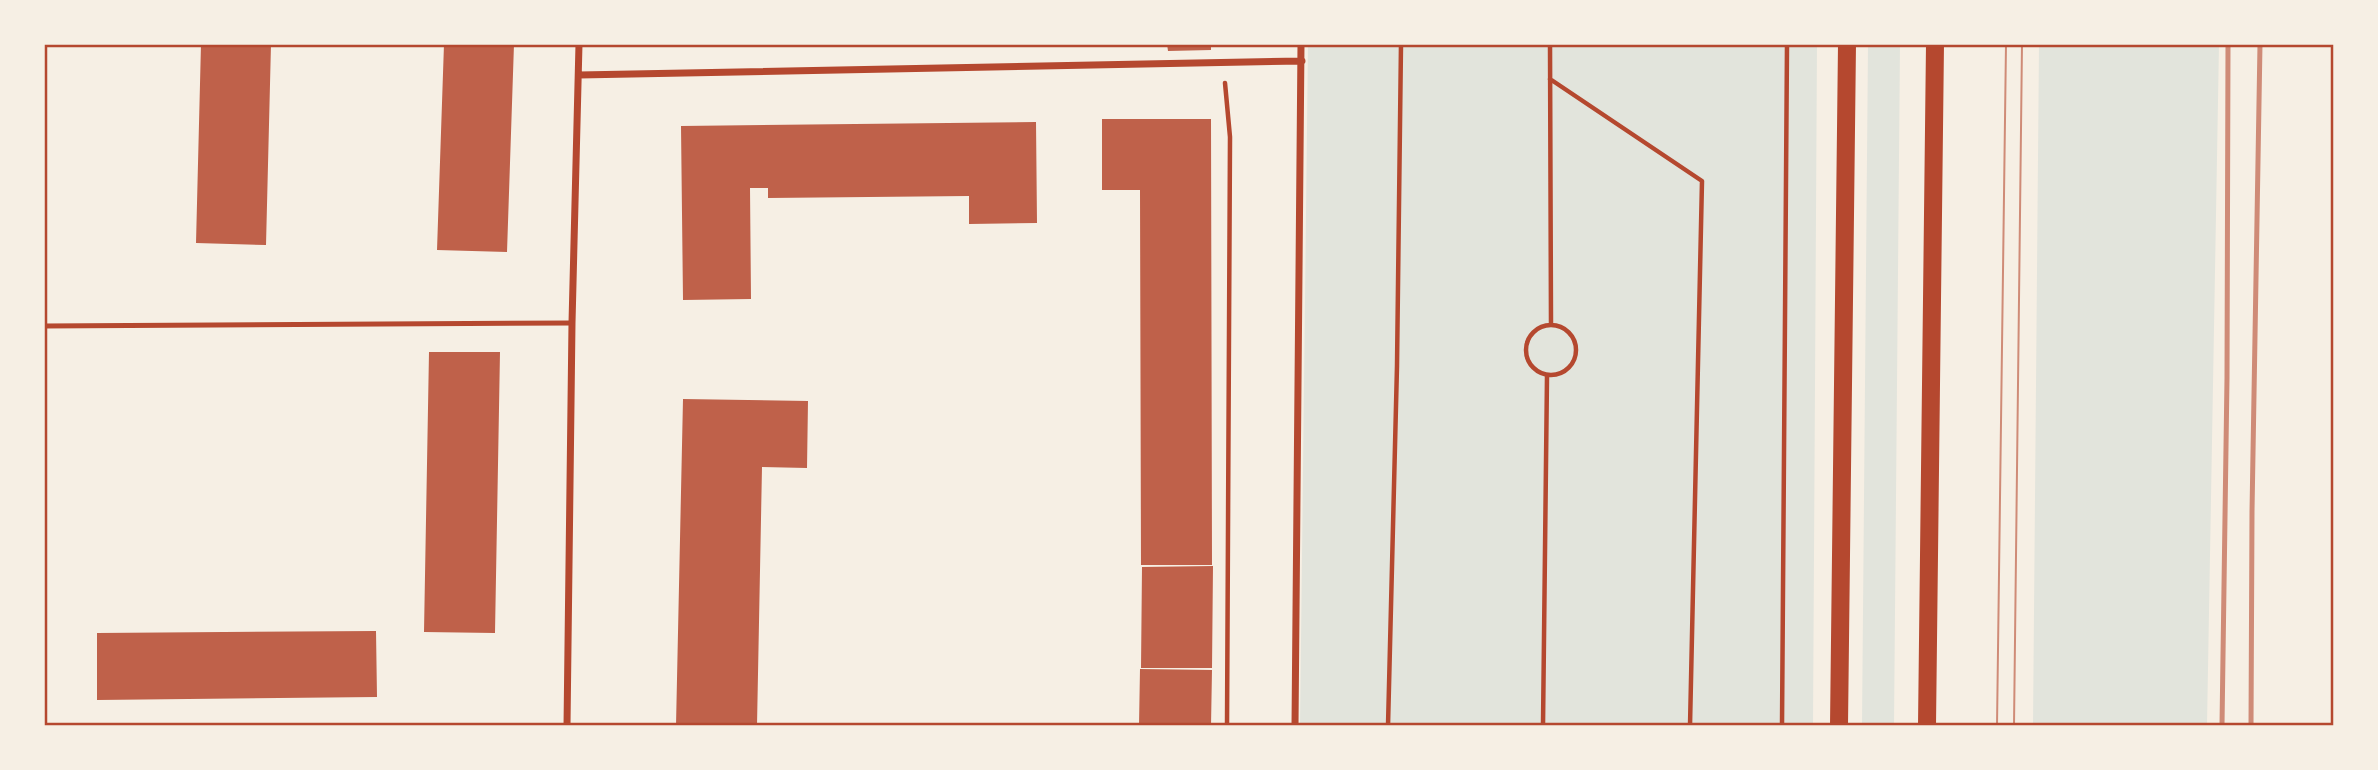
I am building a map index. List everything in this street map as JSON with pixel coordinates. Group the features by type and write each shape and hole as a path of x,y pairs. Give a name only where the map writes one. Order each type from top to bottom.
{"main road":[{"path":"1839,726 1847,44"},
{"path":"1927,726 1935,44"}],"street":[{"path":"567,726 579,44"},
{"path":"1295,726 1301,44"},
{"path":"579,75 1302,61"}],"lane":[{"path":"44,327 572,323"}],"path":[{"path":"1388,726 1397,366 1401,44"},
{"path":"1550,44 1551,325"},
{"path":"1782,726 1787,44"},
{"path":"1223,62 1230,137 1227,726"},
{"path":"1550,79 1702,181 1690,726"},
{"path":"1551,325 1572,336 1576,352 1574,360 1563,373 1548,376 1539,373 1528,361 1526,344 1535,330 1551,325"},
{"path":"1544,726 1548,376"}],"shaded area":[{"path":"1308,44 1817,44 1813,726 1300,726"},
{"path":"1868,44 1900,44 1894,726 1862,726"},
{"path":"2039,44 2219,44 2207,726 2033,726"}],"building":[{"path":"201,44 271,44 266,245 196,243"},
{"path":"444,44 514,44 507,252 437,250"},
{"path":"1167,44 1211,44 1211,50 1168,51"},
{"path":"1102,119 1211,119 1212,565 1141,565 1140,190 1102,190"},
{"path":"1036,122 1037,223 969,224 969,196 768,198 768,188 750,188 751,299 683,300 681,126"},
{"path":"429,352 500,352 495,633 424,632"},
{"path":"683,399 808,401 807,468 762,467 757,726 676,726"},
{"path":"1213,566 1212,668 1141,668 1142,567"},
{"path":"376,631 377,697 97,700 97,633"},
{"path":"1140,669 1212,670 1211,726 1139,726"}],"tram line":[{"path":"1997,726 2006,44"},
{"path":"2014,726 2022,44"}],"railway":[{"path":"2222,726 2228,44"},
{"path":"2251,726 2260,44"}]}
